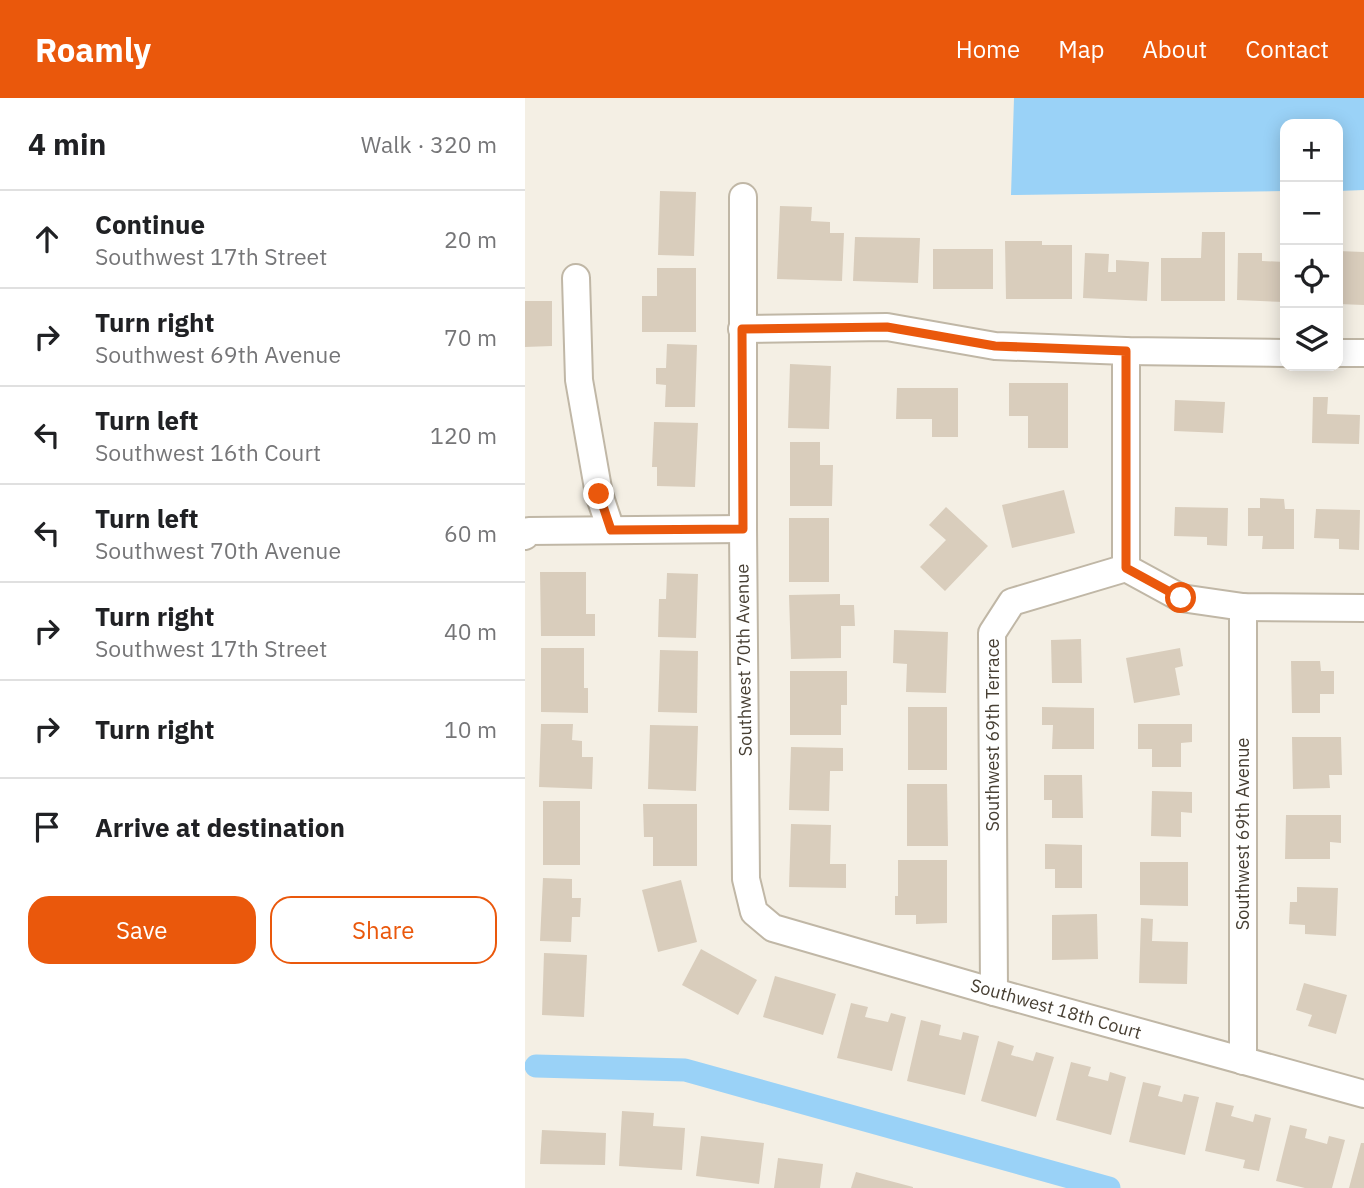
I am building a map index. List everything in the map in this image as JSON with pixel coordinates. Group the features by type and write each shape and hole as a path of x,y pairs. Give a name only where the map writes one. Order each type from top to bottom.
{"street":[{"name":"Southwest 70th Avenue","path":"743,197 746,880 754,912"},
{"path":"576,278 579,380 599,494 611,530"},
{"path":"742,329 887,327 995,346 1126,351 1280,352"},
{"path":"1126,351 1126,568 1181,598 1243,607 1364,608"},
{"path":"1343,353 1364,353"},
{"path":"525,536 529,531 743,529"},
{"name":"Southwest 69th Terrace","path":"994,992 992,633 1012,602 1126,568"},
{"name":"Southwest 69th Avenue","path":"1243,607 1243,1061"},
{"name":"Southwest 18th Court","path":"754,912 773,928 1364,1094"}],"water":[{"path":"1014,98 1364,98 1364,190 1343,191 1343,119 1280,119 1280,191 1011,195"}],"building":[{"path":"660,191 696,192 694,256 658,255"},
{"path":"780,206 812,207 811,221 830,222 830,233 844,233 842,281 777,279"},
{"path":"1202,232 1225,232 1225,301 1161,301 1161,258 1201,258"},
{"path":"855,237 920,238 918,283 853,281"},
{"path":"1005,241 1042,241 1042,245 1072,245 1072,299 1006,299"},
{"path":"933,249 993,249 993,289 933,289"},
{"path":"1343,251 1364,252 1364,305 1343,304"},
{"path":"1085,253 1109,254 1108,272 1116,272 1116,260 1149,262 1147,301 1083,298"},
{"path":"1238,253 1262,253 1262,261 1280,262 1280,302 1237,300"},
{"path":"657,268 696,268 696,332 642,332 642,296 657,296"},
{"path":"525,301 552,301 552,346 525,347"},
{"path":"667,344 697,345 695,407 665,407 666,385 656,384 656,368 666,368"},
{"path":"790,364 831,366 829,429 788,428"},
{"path":"1009,383 1068,383 1068,448 1028,448 1028,416 1009,416"},
{"path":"897,388 958,388 958,437 932,437 932,419 896,419"},
{"path":"1313,397 1328,397 1327,414 1360,415 1359,444 1312,443"},
{"path":"1175,400 1225,402 1223,433 1174,431"},
{"path":"654,422 698,423 695,487 657,486 657,467 652,467"},
{"path":"790,442 820,442 820,465 833,465 832,506 790,506"},
{"path":"1064,490 1075,533 1012,548 1002,505"},
{"path":"1260,498 1284,499 1285,509 1294,509 1294,549 1262,549 1263,536 1248,536 1248,508 1260,508"},
{"path":"946,507 988,546 945,591 920,567 946,540 929,525"},
{"path":"1175,507 1228,508 1227,546 1207,545 1207,537 1174,536"},
{"path":"1316,509 1360,510 1359,550 1339,549 1339,539 1314,538"},
{"path":"789,518 829,518 829,582 789,582"},
{"path":"540,572 586,572 586,614 595,614 595,636 541,636"},
{"path":"667,573 698,574 696,638 658,637 659,599 666,599"},
{"path":"840,594 840,605 854,605 855,626 841,626 841,658 791,659 789,595"},
{"path":"894,630 948,632 946,693 906,692 907,664 893,663"},
{"path":"1081,639 1082,683 1052,683 1051,640"},
{"path":"541,648 584,648 584,688 588,688 588,713 541,712"},
{"path":"1180,648 1183,666 1175,668 1180,695 1134,703 1126,658"},
{"path":"660,650 698,651 697,713 658,712"},
{"path":"1291,661 1320,661 1321,671 1334,671 1334,694 1320,694 1320,713 1292,713"},
{"path":"790,671 847,671 847,705 841,705 841,735 790,735"},
{"path":"908,707 947,707 947,770 908,770"},
{"path":"1042,707 1094,708 1094,749 1052,749 1053,725 1042,725"},
{"path":"541,724 573,724 572,740 582,741 582,757 593,757 592,789 539,787"},
{"path":"1138,724 1192,724 1192,742 1181,743 1181,767 1152,767 1152,749 1138,749"},
{"path":"650,725 698,726 696,791 648,789"},
{"path":"1292,737 1341,737 1342,775 1329,775 1330,788 1293,789"},
{"path":"791,747 843,748 843,771 830,771 829,811 789,810"},
{"path":"1044,775 1082,775 1083,818 1052,818 1052,800 1044,800"},
{"path":"907,784 947,784 948,846 907,846"},
{"path":"1152,791 1192,792 1192,813 1181,812 1181,837 1151,836"},
{"path":"543,801 580,801 580,865 543,865"},
{"path":"643,804 697,804 697,866 653,866 653,837 644,837"},
{"path":"1286,815 1341,815 1341,843 1330,842 1330,859 1285,859"},
{"path":"791,824 831,825 830,864 846,864 846,888 789,887"},
{"path":"1045,844 1082,845 1082,888 1055,888 1055,869 1045,869"},
{"path":"898,860 947,860 947,923 916,924 916,915 895,915"},
{"path":"1140,862 1188,862 1188,906 1140,905"},
{"path":"543,878 572,879 572,898 581,898 580,917 572,917 571,942 540,941"},
{"path":"681,880 697,942 658,952 642,890"},
{"path":"1297,887 1338,888 1336,936 1305,934 1305,925 1289,924 1290,902 1297,902"},
{"path":"1097,914 1098,959 1052,960 1052,915"},
{"path":"1141,918 1153,919 1152,941 1188,942 1187,984 1139,983"},
{"path":"701,949 757,980 738,1015 682,985"},
{"path":"544,953 587,955 584,1017 542,1015"},
{"path":"775,976 836,994 823,1035 763,1017"},
{"path":"1304,983 1347,995 1336,1034 1308,1026 1312,1015 1296,1010"},
{"path":"851,1003 868,1007 865,1017 888,1022 891,1013 906,1017 892,1071 837,1058"},
{"path":"921,1020 941,1025 939,1035 961,1040 963,1032 979,1036 965,1095 907,1081"},
{"path":"998,1041 1014,1046 1011,1055 1033,1061 1036,1052 1054,1057 1036,1117 981,1101"},
{"path":"1071,1062 1091,1067 1088,1076 1108,1081 1110,1072 1126,1077 1111,1135 1056,1120"},
{"path":"1143,1082 1161,1086 1158,1096 1182,1102 1184,1094 1199,1097 1185,1155 1129,1142"},
{"path":"1216,1102 1234,1106 1231,1116 1253,1122 1255,1114 1271,1118 1259,1171 1243,1168 1245,1160 1205,1151"},
{"path":"622,1111 654,1113 653,1126 685,1128 682,1170 619,1166"},
{"path":"1290,1125 1307,1129 1305,1138 1327,1144 1329,1136 1345,1140 1332,1188 1305,1188 1276,1181"},
{"path":"542,1130 606,1133 605,1165 540,1164"},
{"path":"701,1136 764,1143 759,1184 696,1176"},
{"path":"1361,1143 1364,1143 1364,1188 1349,1188"},
{"path":"778,1158 823,1164 820,1188 774,1188"},
{"path":"856,1172 913,1187 913,1188 851,1188"}],"waterway":[{"path":"536,1066 685,1070 1109,1188"}],"route":[{"path":"599,494 611,530 743,529 742,329 887,327 995,346 1126,351 1126,568 1181,598"}]}
